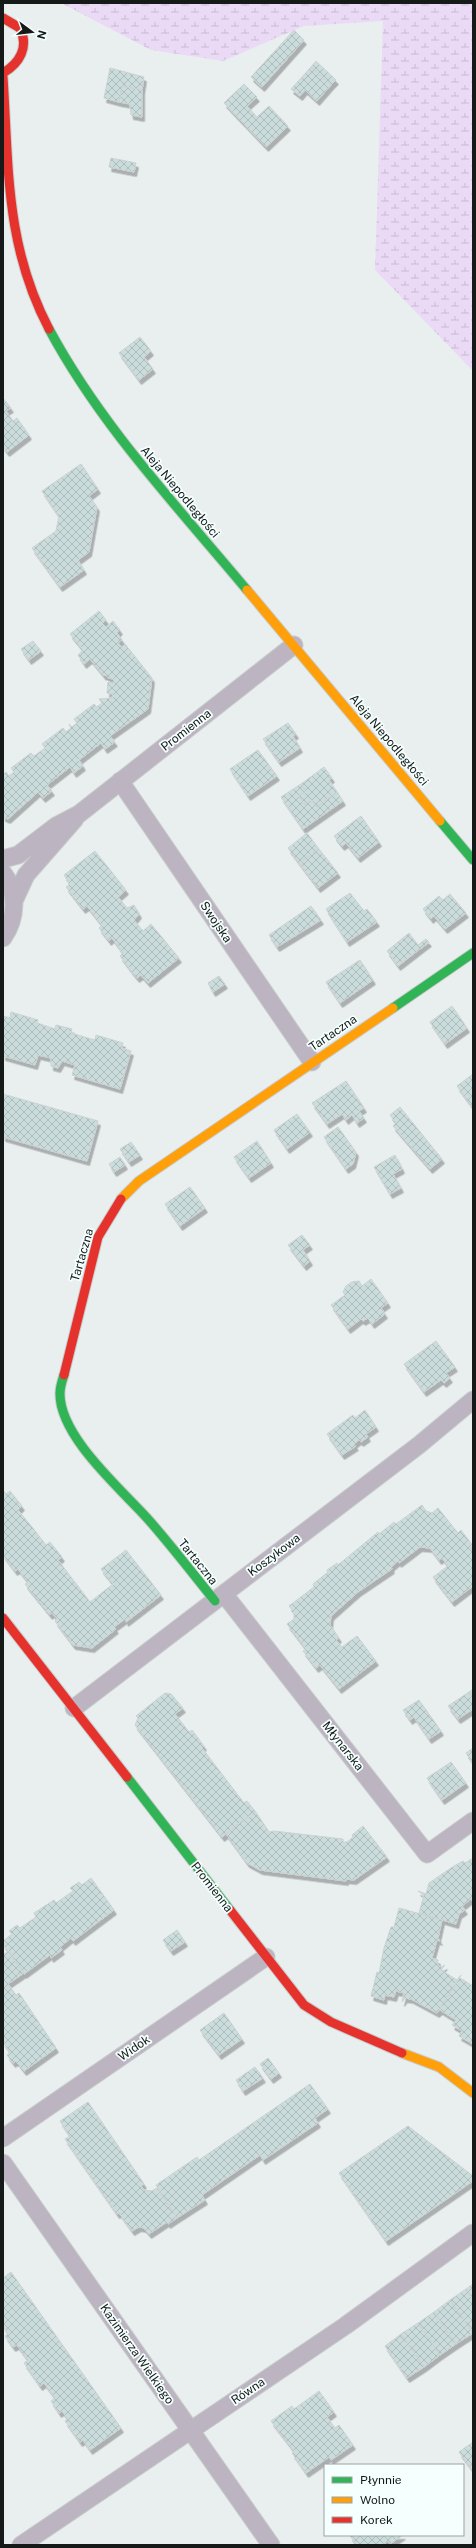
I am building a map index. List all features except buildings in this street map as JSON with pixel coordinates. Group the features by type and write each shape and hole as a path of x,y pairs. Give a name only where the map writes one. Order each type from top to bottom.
{"street":[{"path":"3,73 18,64 24,48 20,31 6,16"},
{"name":"Aleja Niepodległości","path":"3,77 6,164 12,215 26,273 50,335 80,387 100,413 473,860"},
{"name":"Promienna","path":"14,900 26,875 79,814 294,645"},
{"name":"Swojska","path":"120,781 312,1062"},
{"name":"Promienna","path":"3,859 18,855 56,826 79,814"},
{"path":"3,873 10,883 14,900 12,922 3,938"},
{"name":"Tartaczna","path":"219,1597 148,1519 94,1463 82,1447 65,1414 60,1394 68,1352 98,1237 118,1201 139,1181 473,953"},
{"name":"Koszykowa","path":"74,1708 419,1445 473,1400"},
{"name":"Młynarska","path":"219,1597 427,1854 473,1821"},
{"name":"Promienna","path":"3,1618 304,2005 331,2022 357,2034 439,2067 473,2093"},
{"name":"Widok","path":"3,2138 266,1957"},
{"name":"Kazimierza Wielkiego","path":"3,2163 271,2545"},
{"name":"Równa","path":"21,2545 345,2326 473,2233"}],"green space":[{"path":"61,3 473,3 473,371 375,270 383,21 304,26 223,61 151,50"}],"traffic: fast":[{"path":"49,329 92,399 116,432 167,496 247,590"},
{"path":"440,821 473,860"},
{"path":"393,1008 473,953"},
{"path":"64,1375 60,1391 62,1410 80,1444 93,1461 156,1528 215,1601"},
{"path":"127,1777 230,1910"}],"traffic: slow":[{"path":"247,590 440,821"},
{"path":"121,1199 139,1181 393,1008"},
{"path":"402,2053 439,2067 473,2093"}],"traffic: jam":[{"path":"3,18 20,28 24,42 18,59 3,73"},
{"path":"3,77 9,175 17,236 24,267 35,298 49,329"},
{"path":"64,1375 98,1237 121,1199"},
{"path":"3,1618 127,1777"},
{"path":"230,1910 304,2005 331,2022 402,2053"}]}
